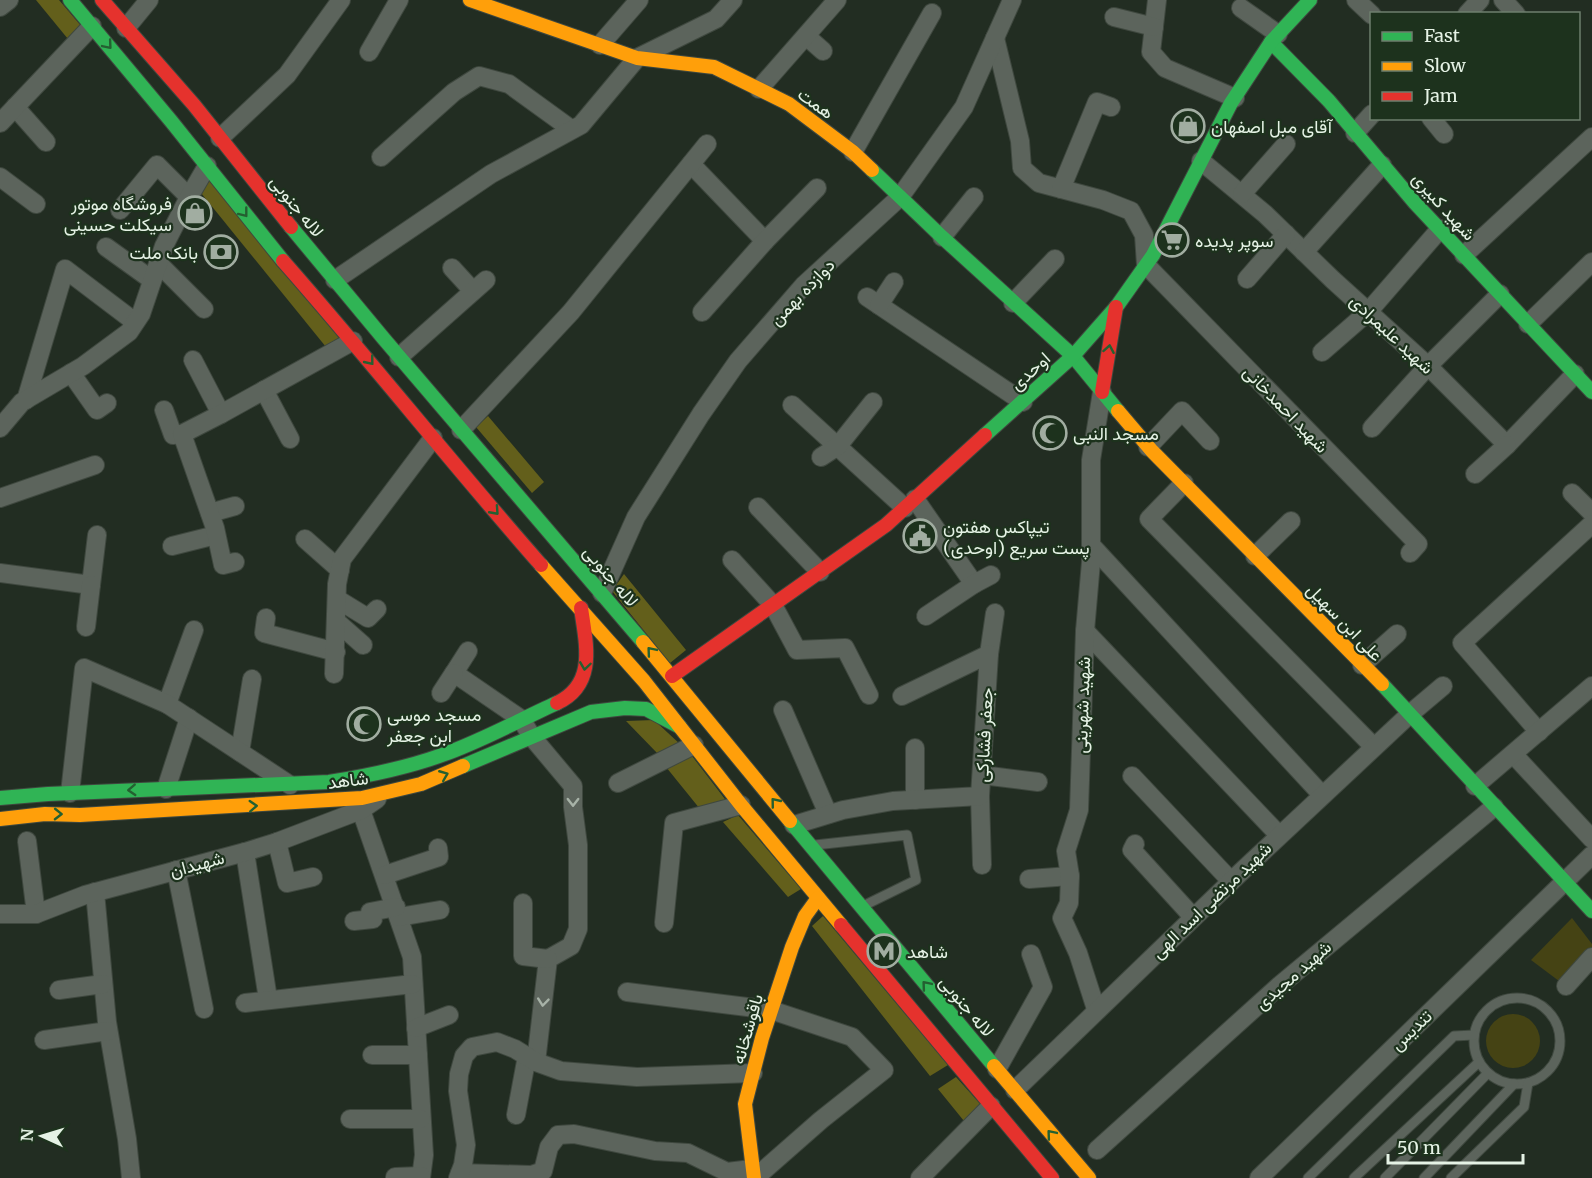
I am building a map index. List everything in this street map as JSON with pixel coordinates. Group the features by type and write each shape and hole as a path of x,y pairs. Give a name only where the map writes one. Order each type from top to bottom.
{"main road":[{"path":"70,0 276,253 470,483 644,681 741,806 1053,1178"},
{"name":"لاله جنوبی","path":"102,0 194,105 306,246 672,676 860,907 1089,1178"},
{"name":"همت","path":"470,0 515,7 600,45 637,58 714,67 789,104 853,152 942,237 1073,356"},
{"name":"اوحدی","path":"672,676 886,525 1073,356 1117,306 1146,265 1235,98 1275,38 1310,0"},
{"name":"شهید کبیری","path":"1275,38 1382,165 1586,384"},
{"path":"210,170 227,186 239,190 246,187 248,172"},
{"path":"276,253 274,240 281,234 288,235 306,246"},
{"path":"1102,392 1117,306"},
{"name":"علی ابن سهیل","path":"1073,356 1148,447 1411,713 1494,807 1592,911"},
{"name":"شاهد","path":"0,798 70,793 290,785 359,777 458,750 567,698 580,684 585,673 586,650 581,608"},
{"name":"شاهد","path":"0,819 45,814 80,815 362,798 421,784 591,712 625,708 646,709 681,728"},
{"name":"باقوشخانه","path":"753,1175 745,1104 771,1010 805,916 818,898"}],"street":[{"path":"0,7 9,0"},
{"path":"126,28 149,0"},
{"path":"220,138 287,75 341,0"},
{"path":"369,52 399,0"},
{"path":"600,45 639,0"},
{"path":"335,280 491,174 581,125 637,58 716,19 733,0"},
{"path":"759,89 837,0"},
{"name":"دوازده بهمن","path":"602,593 636,517 701,414 738,361 804,285 900,197 964,107 1012,0"},
{"path":"1157,0 1150,52 1165,68 1235,98"},
{"path":"1356,0 1370,14"},
{"path":"1469,12 1480,0"},
{"path":"1503,0 1514,12"},
{"path":"1241,8 1275,38"},
{"path":"853,152 932,13"},
{"path":"1114,17 1154,27"},
{"path":"0,123 92,26"},
{"path":"806,36 823,51"},
{"path":"995,38 1020,141 1022,168 1039,183 1103,200 1131,211 1144,235 1146,265"},
{"path":"381,157 454,92 479,76 509,84 571,129"},
{"path":"1061,189 1097,102 1111,107"},
{"path":"15,107 46,142"},
{"path":"1355,133 1370,115"},
{"path":"1433,120 1444,134"},
{"path":"1464,255 1592,137"},
{"path":"461,430 571,312 707,144"},
{"path":"1242,194 1286,144"},
{"name":"شهید علیمرادی","path":"1201,161 1286,234 1428,366 1507,445"},
{"path":"120,210 157,165 189,196"},
{"path":"691,165 765,241"},
{"path":"1304,252 1382,165"},
{"path":"0,428 26,400 71,373 129,332 141,314 155,272 189,196 210,170"},
{"path":"0,177 36,204"},
{"path":"702,312 765,241 818,188"},
{"path":"942,237 974,197"},
{"path":"1322,352 1368,312 1440,229"},
{"path":"1247,279 1286,234"},
{"path":"106,247 155,272 204,309"},
{"path":"1014,303 1054,259"},
{"path":"1528,324 1592,262"},
{"name":"شهید احمدخانی","path":"1146,265 1418,544 1410,553"},
{"path":"399,357 479,286 452,268"},
{"path":"26,400 64,269 135,322"},
{"path":"894,282 873,301 1023,402"},
{"path":"1372,428 1428,366 1500,294"},
{"path":"164,410 173,435 182,434 352,341"},
{"path":"193,360 221,414"},
{"path":"71,373 97,410 107,403"},
{"path":"1475,474 1507,445 1586,384"},
{"path":"264,390 290,439"},
{"name":"شهید شهرینی","path":"1096,1010 1078,953 1062,918 1070,903 1070,876 1066,851 1079,810 1085,631 1091,545 1091,459 1102,392"},
{"path":"821,457 838,446 873,402"},
{"path":"792,405 812,431 838,446 910,504 974,584"},
{"path":"1148,447 1182,411 1210,441"},
{"path":"182,434 210,513 223,565 235,562"},
{"path":"334,674 337,599 342,559 433,438"},
{"path":"0,498 95,465"},
{"path":"1184,483 1149,519 1374,747"},
{"path":"1572,493 1592,513"},
{"path":"210,513 235,506"},
{"path":"758,507 820,572"},
{"path":"1255,556 1291,521"},
{"path":"1539,732 1462,643 1592,524"},
{"path":"86,627 97,535"},
{"path":"172,546 216,535"},
{"path":"304,539 340,570"},
{"path":"1091,545 1322,795"},
{"path":"732,560 773,605 797,650 845,648 869,695"},
{"path":"0,573 91,585"},
{"path":"926,616 991,575"},
{"path":"337,599 368,618 377,609"},
{"path":"989,654 995,613"},
{"path":"266,618 264,633 336,652"},
{"path":"337,622 363,645"},
{"path":"167,704 194,630"},
{"path":"1085,631 1280,835"},
{"path":"1362,665 1397,634"},
{"path":"441,693 468,651"},
{"name":"جعفر فشارکی","path":"794,825 843,810 893,801 980,796 989,654 902,696"},
{"path":"70,793 84,668 167,704 290,785"},
{"path":"454,673 521,719 532,737 573,786 578,845 578,929 571,946 548,959 523,956 523,903"},
{"path":"240,752 251,679"},
{"name":"شهید مرتضی اسد الهی","path":"1015,1090 1322,795 1443,686"},
{"path":"1475,786 1592,686"},
{"path":"783,710 828,814"},
{"path":"166,789 189,718"},
{"path":"618,783 694,745"},
{"path":"915,748 915,800"},
{"path":"1513,754 1592,839"},
{"path":"982,776 1038,782"},
{"path":"1132,776 1231,881"},
{"name":"شهیدان","path":"0,914 36,914 95,892 277,842 361,810 387,793"},
{"path":"980,796 982,865"},
{"path":"664,923 674,823 741,806"},
{"name":"شهید مجیدی","path":"1096,1150 1279,986 1494,807"},
{"path":"361,810 412,957 424,1155 421,1177 395,1177"},
{"path":"27,842 36,914"},
{"path":"277,842 287,883 313,877"},
{"path":"1135,844 1132,850 1193,917"},
{"path":"385,875 439,857 438,848"},
{"path":"245,852 268,999"},
{"name":"تندیس","path":"1258,1178 1592,855"},
{"path":"176,870 204,1009"},
{"path":"1029,879 1070,876"},
{"path":"95,892 108,1031 127,1139 131,1178"},
{"path":"354,921 373,919 370,912 440,910"},
{"path":"997,1069 1043,987 1031,954"},
{"path":"1566,986 1592,957"},
{"path":"516,1114 532,1059 548,959"},
{"path":"58,990 103,984"},
{"path":"245,1003 413,984"},
{"path":"627,992 771,1010 852,1037 884,1070 753,1175 727,1172 688,1153 655,1151 574,1134 558,1135 549,1147 543,1171 532,1175 459,1176 466,1145 458,1091 459,1074 464,1056 472,1047 497,1042 561,1071 637,1077 753,1073"},
{"path":"416,1028 449,1015"},
{"path":"44,1040 108,1031"},
{"path":"372,1055 418,1055"},
{"path":"930,1174 992,1106"},
{"path":"350,1119 421,1119"}],"lane":[{"path":"810,845 907,835 916,880 860,907"},
{"path":"1512,998 1526,999 1539,1004 1549,1012 1557,1025 1560,1039 1558,1054 1552,1067 1542,1077 1528,1083 1514,1084 1500,1081 1488,1073 1479,1062 1474,1049 1474,1035 1487,1010 1498,1002 1512,998"},
{"path":"1308,1178 1454,1035 1474,1035"},
{"path":"1354,1178 1479,1062"},
{"path":"1385,1178 1488,1073"},
{"path":"1451,1178 1524,1107 1528,1083"},
{"path":"1424,1178 1514,1084"}],"shaded area":[{"path":"36,0 59,0 82,27 68,39"},
{"path":"208,179 340,339 326,347 201,193"},
{"path":"488,416 544,482 532,493 476,427"},
{"path":"624,574 686,650 670,663 612,591"},
{"path":"654,720 681,745 659,755 626,721"},
{"path":"692,756 728,803 700,809 666,767"},
{"path":"738,815 801,889 788,897 723,822"},
{"path":"823,916 948,1065 930,1076 812,926"},
{"path":"1572,918 1592,944 1592,948 1559,981 1531,960"},
{"path":"1513,1014 1523,1016 1532,1022 1538,1031 1540,1041 1538,1051 1532,1060 1523,1066 1513,1068 1503,1066 1494,1060 1488,1051 1486,1041 1488,1031 1494,1022 1503,1016"},
{"path":"956,1077 982,1106 964,1121 938,1089"}],"traffic: fast":[{"path":"70,0 283,261"},
{"path":"985,435 1073,356 1117,306 1153,255 1231,103 1271,42 1310,0"},
{"path":"1271,42 1329,101 1415,203 1592,392"},
{"path":"872,170 1073,356 1118,411"},
{"path":"291,227 643,642"},
{"path":"1382,684 1592,911"},
{"path":"0,798 343,780 400,768 442,755 557,703"},
{"path":"463,766 591,712 625,708 646,709 680,727"},
{"path":"790,821 994,1066"}],"traffic: slow":[{"path":"470,0 637,58 714,67 789,104 853,152 872,170"},
{"path":"1118,411 1152,451 1382,684"},
{"path":"541,565 644,681 741,805 841,925"},
{"path":"643,642 790,821"},
{"path":"0,819 45,814 80,815 362,798 421,784 463,766"},
{"path":"754,1178 745,1104 762,1038 792,947 805,916 818,898"},
{"path":"994,1066 1089,1178"}],"traffic: jam":[{"path":"102,0 194,105 291,227"},
{"path":"283,261 541,565"},
{"path":"1102,392 1116,307"},
{"path":"672,676 886,525 985,435"},
{"path":"557,703 570,695 583,674 586,649 581,608"},
{"path":"841,925 1052,1178"}],"place":[{"name":"آقای مبل اصفهان","path":"1188,126"},
{"name":"فروشگاه موتور سیکلت حسینی","path":"195,213"},
{"name":"سوپر پدیده","path":"1172,240"},
{"name":"بانک ملت","path":"221,252"},
{"name":"مسجد النبی","path":"1050,433"},
{"name":"تیپاکس هفتون (اوحدی) پست سریع","path":"920,536"},
{"name":"مسجد موسی ابن جعفر","path":"364,724"},
{"name":"شاهد","path":"884,951"}]}
